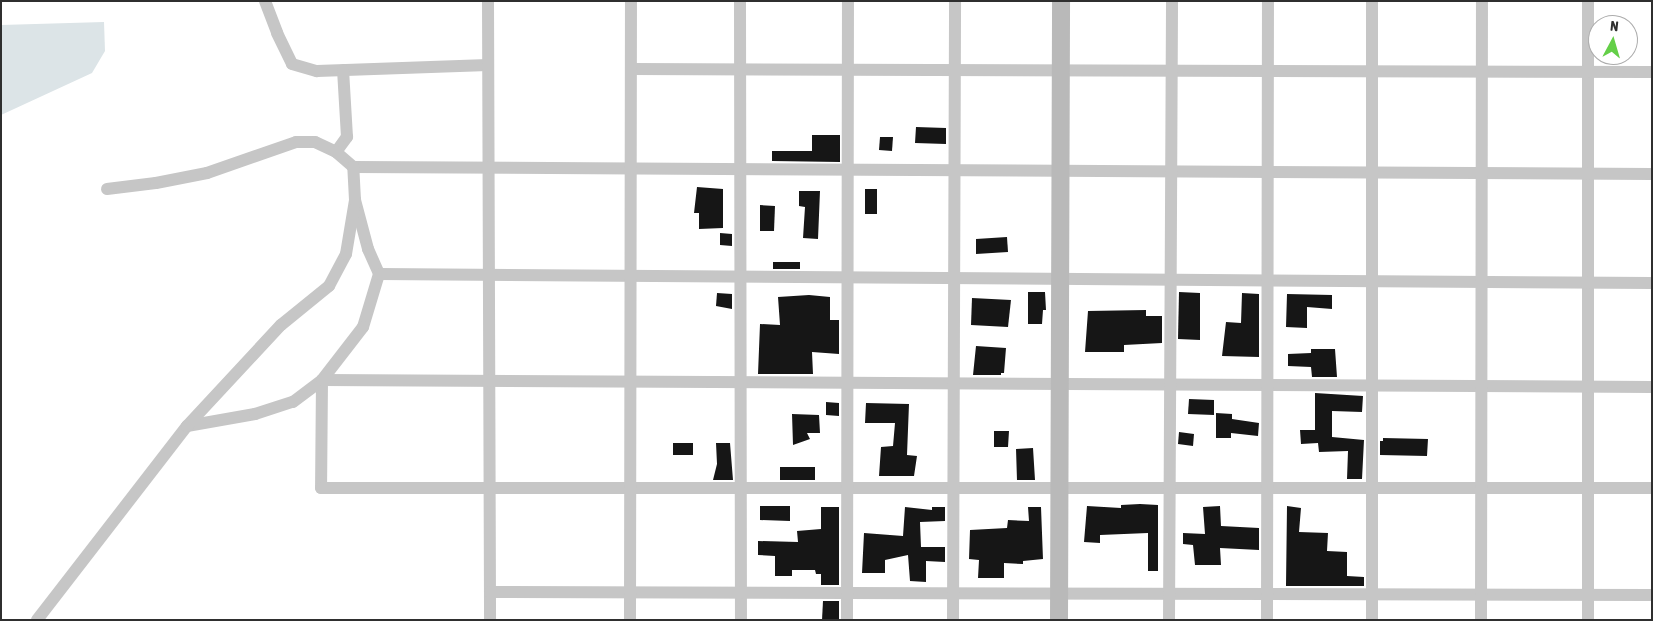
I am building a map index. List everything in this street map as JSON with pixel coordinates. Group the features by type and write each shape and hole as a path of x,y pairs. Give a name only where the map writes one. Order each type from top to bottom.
{"street":[{"path":"265,1 277,33 292,64 317,70 488,65"},
{"path":"488,1 490,620"},
{"path":"630,620 631,1"},
{"path":"740,1 740,620"},
{"path":"847,620 848,1"},
{"path":"953,620 955,1"},
{"path":"1059,620 1061,1"},
{"path":"1168,620 1172,1"},
{"path":"1268,1 1268,620"},
{"path":"1372,1 1372,620"},
{"path":"1482,1 1482,620"},
{"path":"1588,1 1588,620"},
{"path":"631,69 1652,72"},
{"path":"336,152 347,137 343,70"},
{"path":"107,189 156,183 207,172 296,142 315,142 336,152 353,167 1652,174"},
{"path":"188,426 255,414 293,402 322,380 364,327 379,274 368,249 355,200 353,167"},
{"path":"37,620 188,426 281,325 329,286 346,254 355,200"},
{"path":"379,274 1652,283"},
{"path":"322,380 1652,386"},
{"path":"322,380 321,488 1652,488"},
{"path":"490,592 1652,595"}],"shaded area":[{"path":"104,22 105,51 92,73 1,115 1,25"}],"building":[{"path":"916,127 946,128 946,144 915,143"},
{"path":"812,135 840,135 840,162 772,161 772,151 812,151"},
{"path":"880,137 893,137 892,151 879,150"},
{"path":"697,187 723,189 723,228 699,229 699,213 694,213"},
{"path":"865,189 877,189 877,214 865,214"},
{"path":"799,191 820,191 818,239 803,238 805,207 799,206"},
{"path":"760,205 775,206 774,231 760,231"},
{"path":"720,233 732,234 732,246 720,245"},
{"path":"1007,237 1008,252 976,254 976,239"},
{"path":"773,262 800,262 800,269 773,269"},
{"path":"1028,292 1045,292 1046,310 1043,310 1042,324 1028,324"},
{"path":"1179,292 1200,293 1200,340 1178,339"},
{"path":"717,293 732,294 732,309 716,306"},
{"path":"1242,293 1259,294 1259,357 1222,356 1226,322 1241,323"},
{"path":"1287,294 1332,295 1332,309 1307,307 1307,328 1286,327"},
{"path":"809,295 830,297 830,320 839,320 839,354 812,352 813,374 758,374 760,324 780,325 778,297"},
{"path":"972,298 1011,300 1008,327 971,325"},
{"path":"1146,310 1146,316 1162,316 1162,343 1124,345 1124,352 1085,352 1088,311"},
{"path":"976,346 1006,348 1004,373 1001,373 1001,375 973,375"},
{"path":"1311,349 1335,349 1337,377 1312,377 1311,367 1288,366 1288,354 1311,353"},
{"path":"1315,393 1363,396 1362,412 1332,411 1332,437 1364,440 1362,479 1347,479 1348,451 1319,452 1318,443 1301,444 1300,430 1315,430"},
{"path":"1189,399 1214,400 1214,415 1188,414"},
{"path":"826,402 839,403 839,416 826,415"},
{"path":"866,403 909,404 907,455 917,456 914,476 879,476 881,447 893,446 895,423 865,423"},
{"path":"1216,413 1232,414 1232,419 1259,423 1258,436 1231,433 1231,438 1216,438"},
{"path":"792,414 819,415 820,433 807,433 810,439 793,445"},
{"path":"994,431 1009,431 1008,447 994,447"},
{"path":"1179,432 1194,434 1193,446 1178,444"},
{"path":"1383,438 1428,439 1427,456 1380,455 1380,441 1383,441"},
{"path":"673,443 693,443 693,455 673,455"},
{"path":"716,443 730,443 733,480 713,480 717,464"},
{"path":"1033,448 1035,480 1017,480 1016,449"},
{"path":"780,467 815,467 815,480 780,480"},
{"path":"1121,505 1158,505 1158,571 1148,571 1148,533 1100,535 1100,543 1084,542 1087,506 1121,508"},
{"path":"760,506 790,506 790,521 760,520"},
{"path":"1220,506 1221,526 1259,528 1259,550 1220,548 1221,565 1195,565 1193,545 1183,544 1183,533 1205,534 1203,507"},
{"path":"1287,506 1301,508 1299,532 1328,533 1327,551 1347,552 1347,576 1364,577 1364,586 1286,586"},
{"path":"821,507 839,507 839,585 821,585 821,574 816,574 815,570 792,570 792,576 775,576 775,556 758,555 758,541 798,542 797,531 821,529"},
{"path":"905,507 932,510 932,507 945,507 945,521 920,522 921,547 945,547 945,562 926,561 926,582 910,581 908,555 885,560 885,573 862,573 864,533 903,536"},
{"path":"1028,507 1041,507 1043,559 1023,561 1023,564 1004,563 1004,578 978,578 979,560 969,559 970,530 1007,528 1008,520 1029,521"},
{"path":"823,601 839,601 839,620 822,620"}]}
